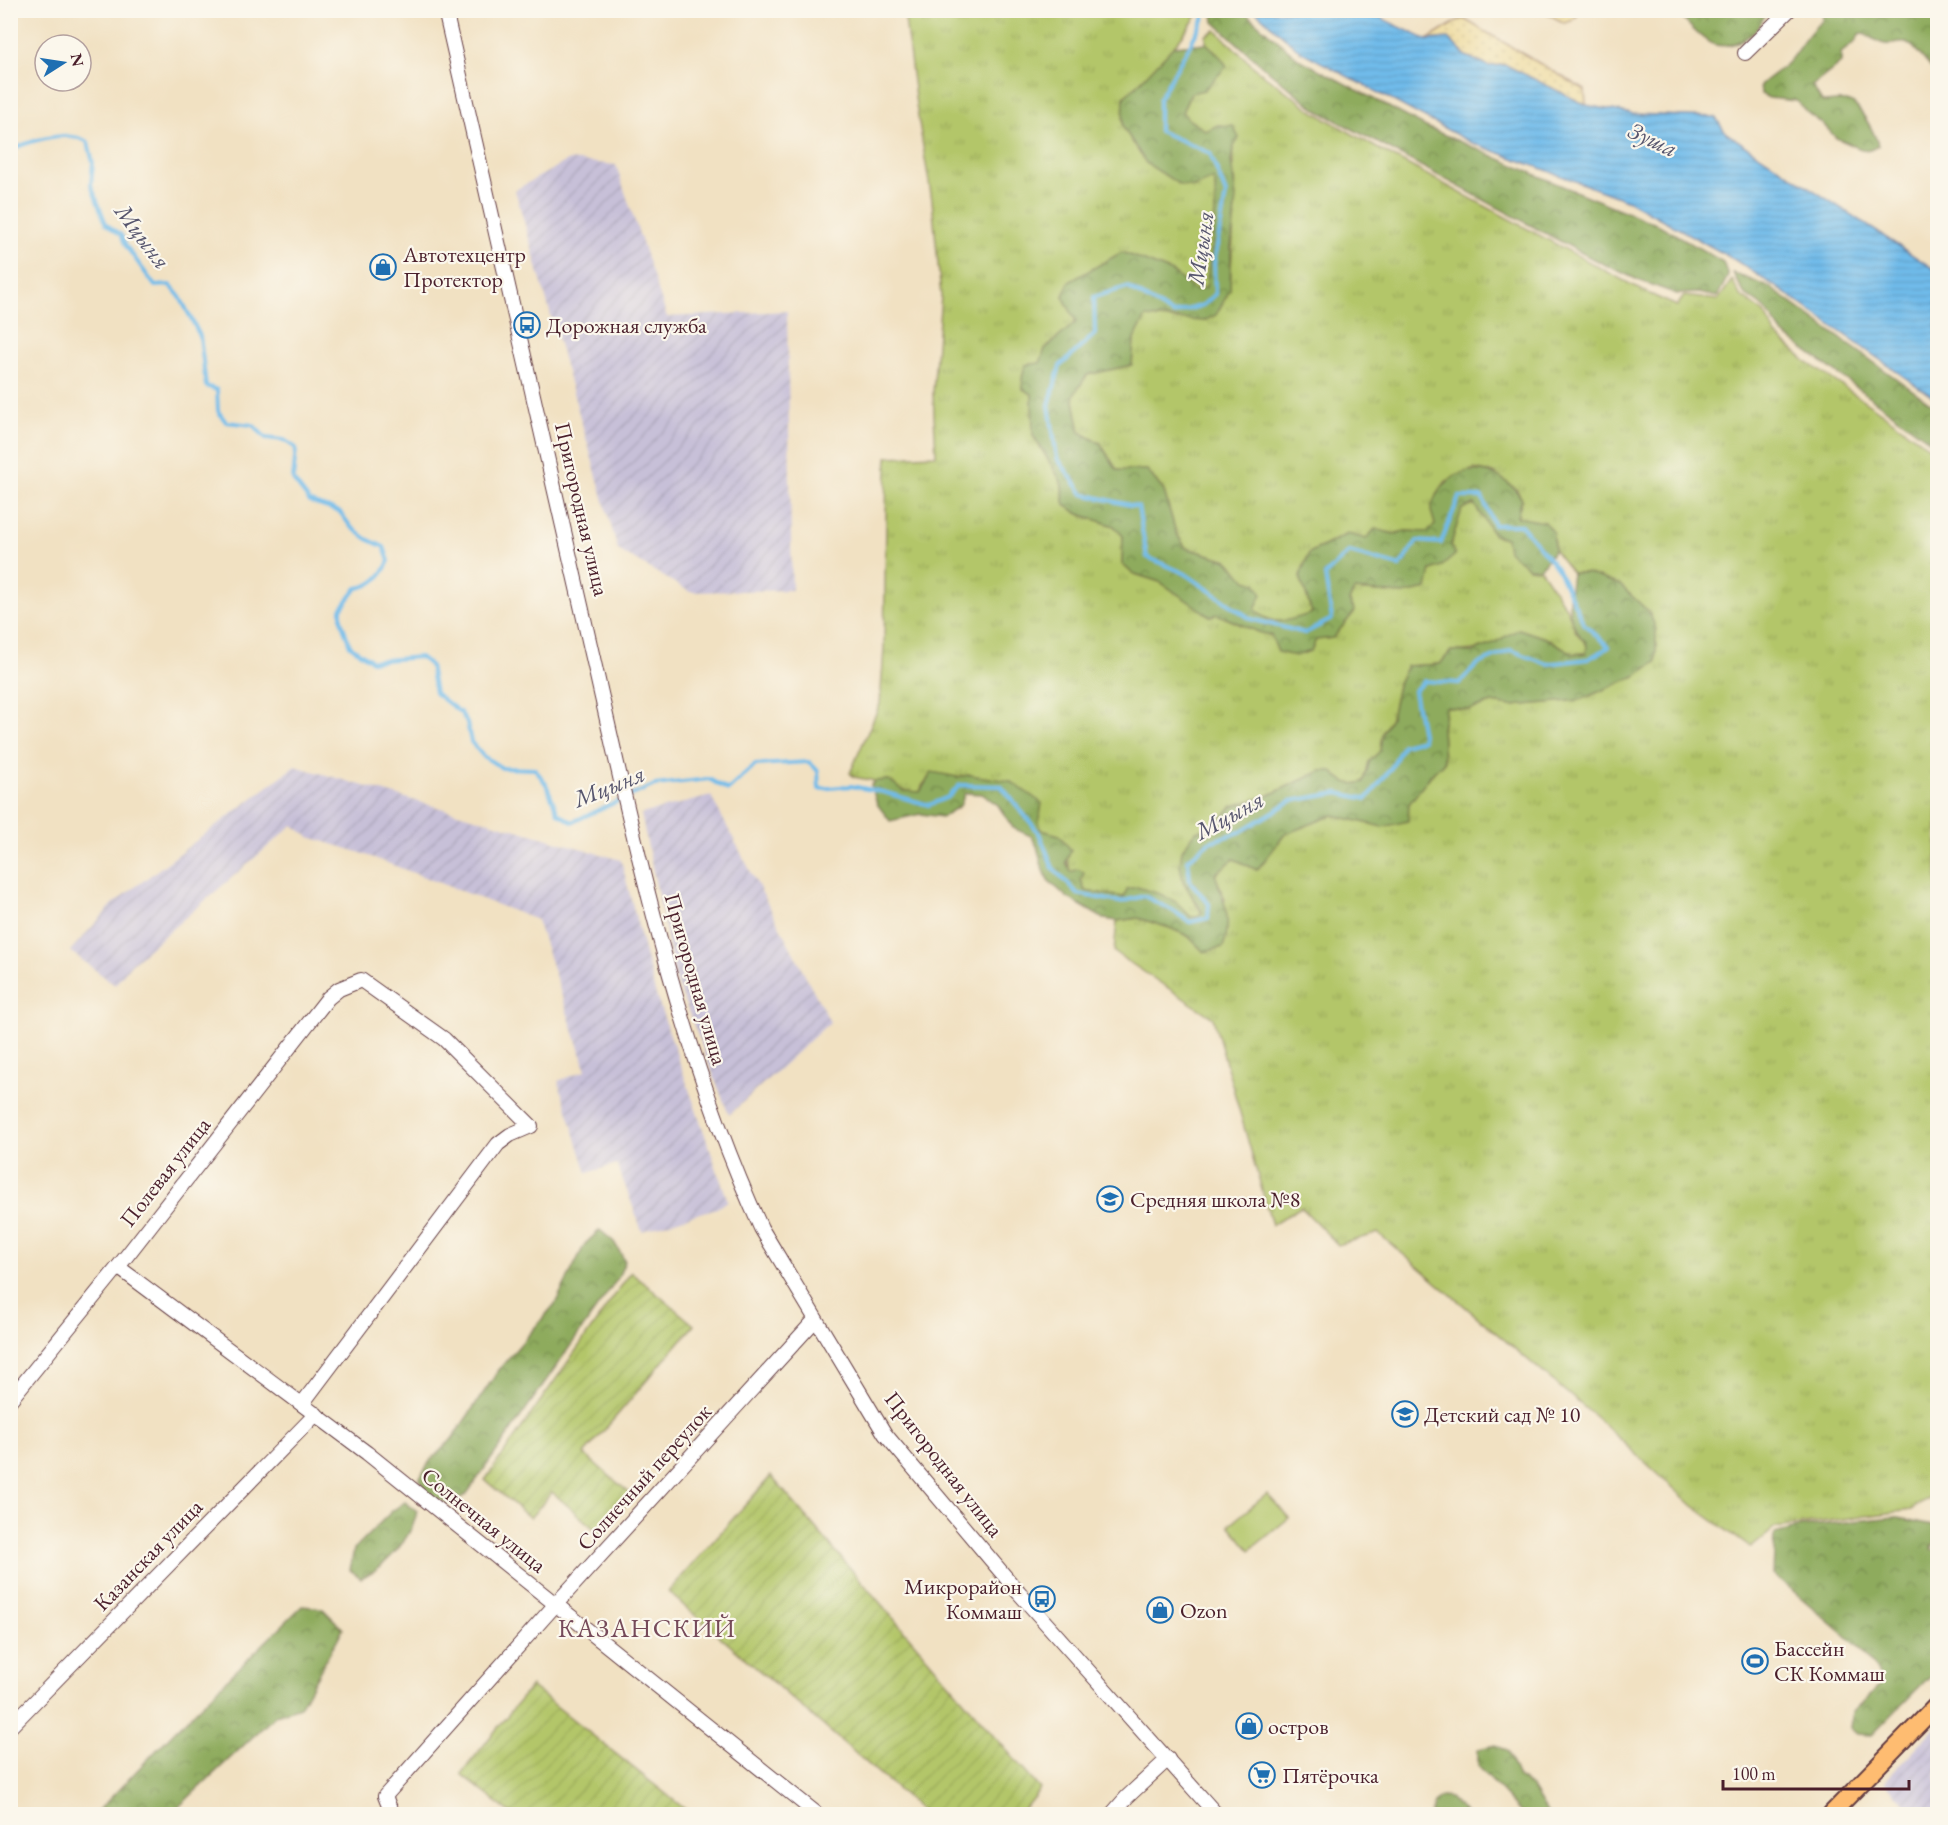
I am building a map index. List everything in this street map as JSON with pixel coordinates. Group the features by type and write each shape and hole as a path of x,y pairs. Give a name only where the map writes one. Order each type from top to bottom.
{"main road":[{"path":"1831,1815 1938,1704"}],"street":[{"name":"Пригородная улица","path":"446,10 644,881 689,1038 718,1126 761,1228 885,1434 1018,1593 1216,1815"},
{"path":"1745,53 1789,10"},
{"name":"Полевая улица","path":"10,1400 118,1267 328,998 339,989 361,980 444,1039 531,1126 510,1135 498,1144 302,1404"},
{"name":"Солнечная улица","path":"118,1267 316,1414 817,1815"},
{"name":"Солнечный переулок","path":"395,1815 385,1796 556,1604 815,1320"},
{"name":"Казанская улица","path":"10,1727 316,1414"},
{"path":"1112,1815 1126,1797 1168,1759"}],"shaded area":[{"path":"569,160 616,165 667,317 787,311 792,590 690,592 618,550 515,190"},
{"path":"295,766 621,860 655,992 728,1201 717,1208 642,1231 617,1164 587,1173 558,1081 586,1070 537,920 361,853 309,837 293,825 131,964 115,985 70,951 114,903"},
{"path":"711,796 830,1022 729,1115 676,980 641,814"},
{"path":"1937,1725 1937,1814 1916,1814 1884,1782"}],"green space":[{"path":"904,11 1200,11 1165,57 1124,97 1123,127 1146,163 1194,187 1213,179 1216,199 1206,288 1194,290 1172,272 1122,252 1069,283 1063,296 1076,321 1065,333 1032,394 1033,435 1061,481 1065,505 1079,514 1114,526 1123,536 1122,564 1132,573 1160,582 1211,616 1217,614 1255,631 1278,637 1333,638 1355,611 1349,601 1354,590 1404,594 1431,570 1442,566 1462,508 1474,504 1494,535 1506,538 1529,568 1540,569 1567,609 1576,632 1587,645 1586,653 1574,654 1548,639 1519,629 1487,646 1451,651 1440,664 1407,666 1399,681 1391,718 1382,734 1380,752 1369,762 1364,782 1350,783 1331,771 1321,771 1267,796 1231,807 1214,827 1183,881 1202,913 1197,917 1191,917 1176,902 1102,895 1085,891 1081,880 1071,872 1059,835 1041,830 1039,822 970,775 957,777 932,773 920,792 904,791 889,780 875,781 854,777 850,773 880,704 884,649 887,457 936,455 933,393 941,296 932,200 916,105"},
{"path":"1213,11 1243,11 1299,59 1424,126 1661,226 1723,262 1728,276 1717,297 1699,293 1677,294 1638,280 1593,259 1317,110 1261,65 1214,22"},
{"path":"1675,11 1768,11 1749,36 1723,46 1706,41"},
{"path":"1823,11 1937,11 1937,74 1909,44 1885,44 1860,33 1855,42 1841,53 1841,63 1812,86 1822,102 1847,101 1859,109 1877,141 1878,146 1870,150 1861,149 1836,138 1796,101 1769,98 1761,94 1760,85 1789,61 1808,35 1822,21"},
{"path":"1216,30 1257,70 1316,113 1645,292 1677,306 1684,296 1718,300 1732,280 1740,295 1764,313 1776,335 1808,363 1937,453 1937,1491 1911,1510 1775,1528 1751,1548 1693,1506 1598,1419 1378,1233 1338,1245 1301,1207 1272,1225 1213,1018 1114,952 1117,921 1138,918 1188,936 1204,952 1225,899 1215,875 1234,858 1257,870 1285,834 1333,815 1383,827 1408,804 1444,762 1442,728 1446,707 1470,710 1492,703 1512,706 1580,700 1635,676 1656,662 1587,573 1572,573 1554,550 1553,532 1517,517 1522,499 1516,489 1493,473 1474,469 1446,481 1436,495 1435,525 1427,532 1405,531 1394,534 1375,529 1366,539 1347,534 1309,553 1300,576 1312,613 1289,620 1275,621 1261,615 1255,609 1256,583 1246,580 1227,560 1186,548 1176,533 1164,491 1147,470 1117,470 1100,443 1080,432 1073,396 1087,375 1132,365 1134,339 1146,317 1180,320 1230,290 1235,200 1233,148 1218,125 1206,131 1189,120 1182,112 1191,93 1205,88 1212,80 1219,55 1206,43 1206,35"},
{"path":"1206,43 1227,66 1204,90 1191,93 1182,112 1189,120 1206,131 1218,125 1233,126 1239,138 1233,148 1231,161 1236,197 1230,290 1216,315 1204,321 1146,317 1134,339 1132,365 1087,375 1073,396 1080,432 1100,443 1117,470 1147,470 1164,491 1176,533 1186,548 1227,560 1246,580 1256,583 1262,594 1255,609 1268,619 1282,621 1312,613 1300,576 1309,553 1348,534 1366,539 1375,529 1394,534 1405,531 1427,532 1435,525 1431,508 1438,492 1450,480 1471,471 1483,471 1505,480 1522,499 1517,517 1544,522 1553,532 1554,550 1540,569 1529,568 1508,551 1506,538 1494,535 1474,504 1462,509 1451,544 1455,555 1442,566 1431,570 1427,589 1404,594 1354,590 1349,601 1355,611 1333,638 1316,640 1311,651 1296,656 1278,652 1271,635 1217,614 1211,617 1160,582 1132,573 1122,564 1123,536 1114,526 1079,514 1065,505 1061,481 1033,435 1032,394 1023,389 1022,378 1025,365 1040,363 1045,349 1076,322 1063,296 1069,282 1122,252 1172,272 1194,290 1206,288 1216,199 1213,179 1194,187 1180,185 1146,163 1123,127 1124,97 1174,46"},
{"path":"1733,273 1769,287 1937,408 1937,446 1782,333 1765,308 1744,293"},
{"path":"1572,573 1587,573 1620,585 1649,612 1656,629 1656,662 1635,676 1580,700 1512,706 1492,703 1470,710 1446,707 1442,728 1444,762 1409,804 1408,821 1383,827 1333,815 1285,834 1257,870 1234,859 1215,874 1227,919 1223,947 1204,952 1188,936 1170,928 1138,918 1117,921 1104,919 1068,898 1048,880 1037,846 1031,836 1013,828 998,805 982,794 965,793 960,806 942,817 921,814 890,821 877,804 871,785 875,781 889,780 904,791 920,792 932,772 957,777 970,775 1010,781 1042,803 1039,822 1041,830 1059,835 1071,850 1066,862 1071,872 1078,869 1084,873 1081,880 1085,891 1124,897 1127,889 1137,887 1176,902 1191,917 1197,917 1202,912 1183,881 1180,865 1182,850 1196,831 1214,827 1231,807 1267,796 1321,771 1331,771 1350,783 1364,782 1369,762 1380,751 1382,734 1391,718 1399,681 1407,666 1440,664 1451,651 1471,652 1488,646 1519,629 1548,639 1574,654 1586,653 1587,645 1574,627 1569,611"},
{"path":"600,1230 614,1242 625,1261 618,1278 466,1495 448,1504 426,1493 419,1479 430,1461 452,1439 501,1367 555,1304 585,1244"},
{"path":"631,1272 694,1325 584,1454 633,1496 600,1534 552,1492 530,1518 485,1480"},
{"path":"771,1476 1040,1789 1020,1814 926,1814 668,1592"},
{"path":"1267,1494 1289,1518 1250,1550 1229,1525"},
{"path":"405,1502 417,1511 408,1535 384,1563 361,1578 350,1570 354,1549 392,1511"},
{"path":"1894,1517 1933,1525 1937,1536 1932,1550 1938,1551 1937,1669 1872,1735 1857,1734 1850,1728 1852,1713 1882,1683 1872,1664 1858,1646 1773,1574 1775,1534 1800,1527"},
{"path":"302,1606 322,1608 343,1629 300,1707 276,1715 171,1814 95,1814 175,1731"},
{"path":"531,1686 691,1814 511,1814 461,1774"},
{"path":"1495,1745 1507,1751 1518,1777 1532,1788 1548,1814 1522,1814 1478,1766 1478,1749"},
{"path":"1442,1797 1450,1798 1466,1814 1430,1814 1434,1803"}],"sand":[{"path":"1547,10 1574,11 1577,16 1564,23 1546,13"},
{"path":"1462,18 1585,90 1586,105 1506,65 1488,66 1466,56 1448,38 1427,40"}],"water":[{"name":"Зуша","path":"1255,11 1377,11 1383,19 1427,40 1448,38 1466,56 1488,66 1506,65 1586,105 1633,114 1715,117 1726,133 1937,271 1937,400 1735,260 1629,201 1470,142 1300,51"}],"waterway":[{"name":"Мцыня","path":"628,797 655,785 709,779 728,790 755,765 809,762 818,771 819,789 851,786 929,805 948,797 960,785 1001,786 1039,833 1053,868 1078,894 1120,902 1144,896 1190,922 1208,918 1209,904 1190,881 1188,860 1209,842 1240,832 1291,801 1338,793 1367,799 1391,768 1403,745 1423,740 1414,691 1424,681 1459,683 1478,664 1511,650 1547,664 1588,659 1609,647 1584,624 1557,568 1521,525 1494,525 1482,497 1459,497 1441,543 1417,541 1400,566 1349,552 1325,575 1332,619 1305,633 1251,619 1184,573 1147,557 1138,507 1083,494 1057,458 1049,405 1060,366 1095,334 1094,297 1127,287 1173,314 1203,305 1215,294 1214,264 1226,194 1210,153 1159,131 1159,99 1203,20 1205,10"},
{"name":"Мцыня","path":"10,150 49,137 70,136 88,142 93,163 91,185 106,224 121,235 126,246 155,286 170,285 180,297 200,336 206,386 217,390 218,411 226,422 253,425 266,438 284,440 296,448 293,480 310,502 340,512 351,527 367,539 384,547 389,561 383,571 372,583 357,588 341,609 341,620 350,646 372,661 420,657 430,665 435,693 461,713 467,723 471,742 483,756 502,768 535,769 546,784 558,813 572,822 621,800"}],"place":[{"name":"Автотехцентр Протектор","path":"383,267"},
{"name":"Дорожная служба","path":"527,325"},
{"name":"Средняя школа №8","path":"1110,1199"},
{"name":"Детский сад № 10","path":"1405,1414"},
{"name":"Микрорайон Коммаш","path":"1042,1599"},
{"name":"Ozon","path":"1160,1610"},
{"name":"Бассейн СК Коммаш","path":"1755,1661"},
{"name":"остров","path":"1249,1726"},
{"name":"Пятёрочка","path":"1262,1775"}],"district":[{"name":"КАЗАНСКИЙ","path":"647,1628"}]}
